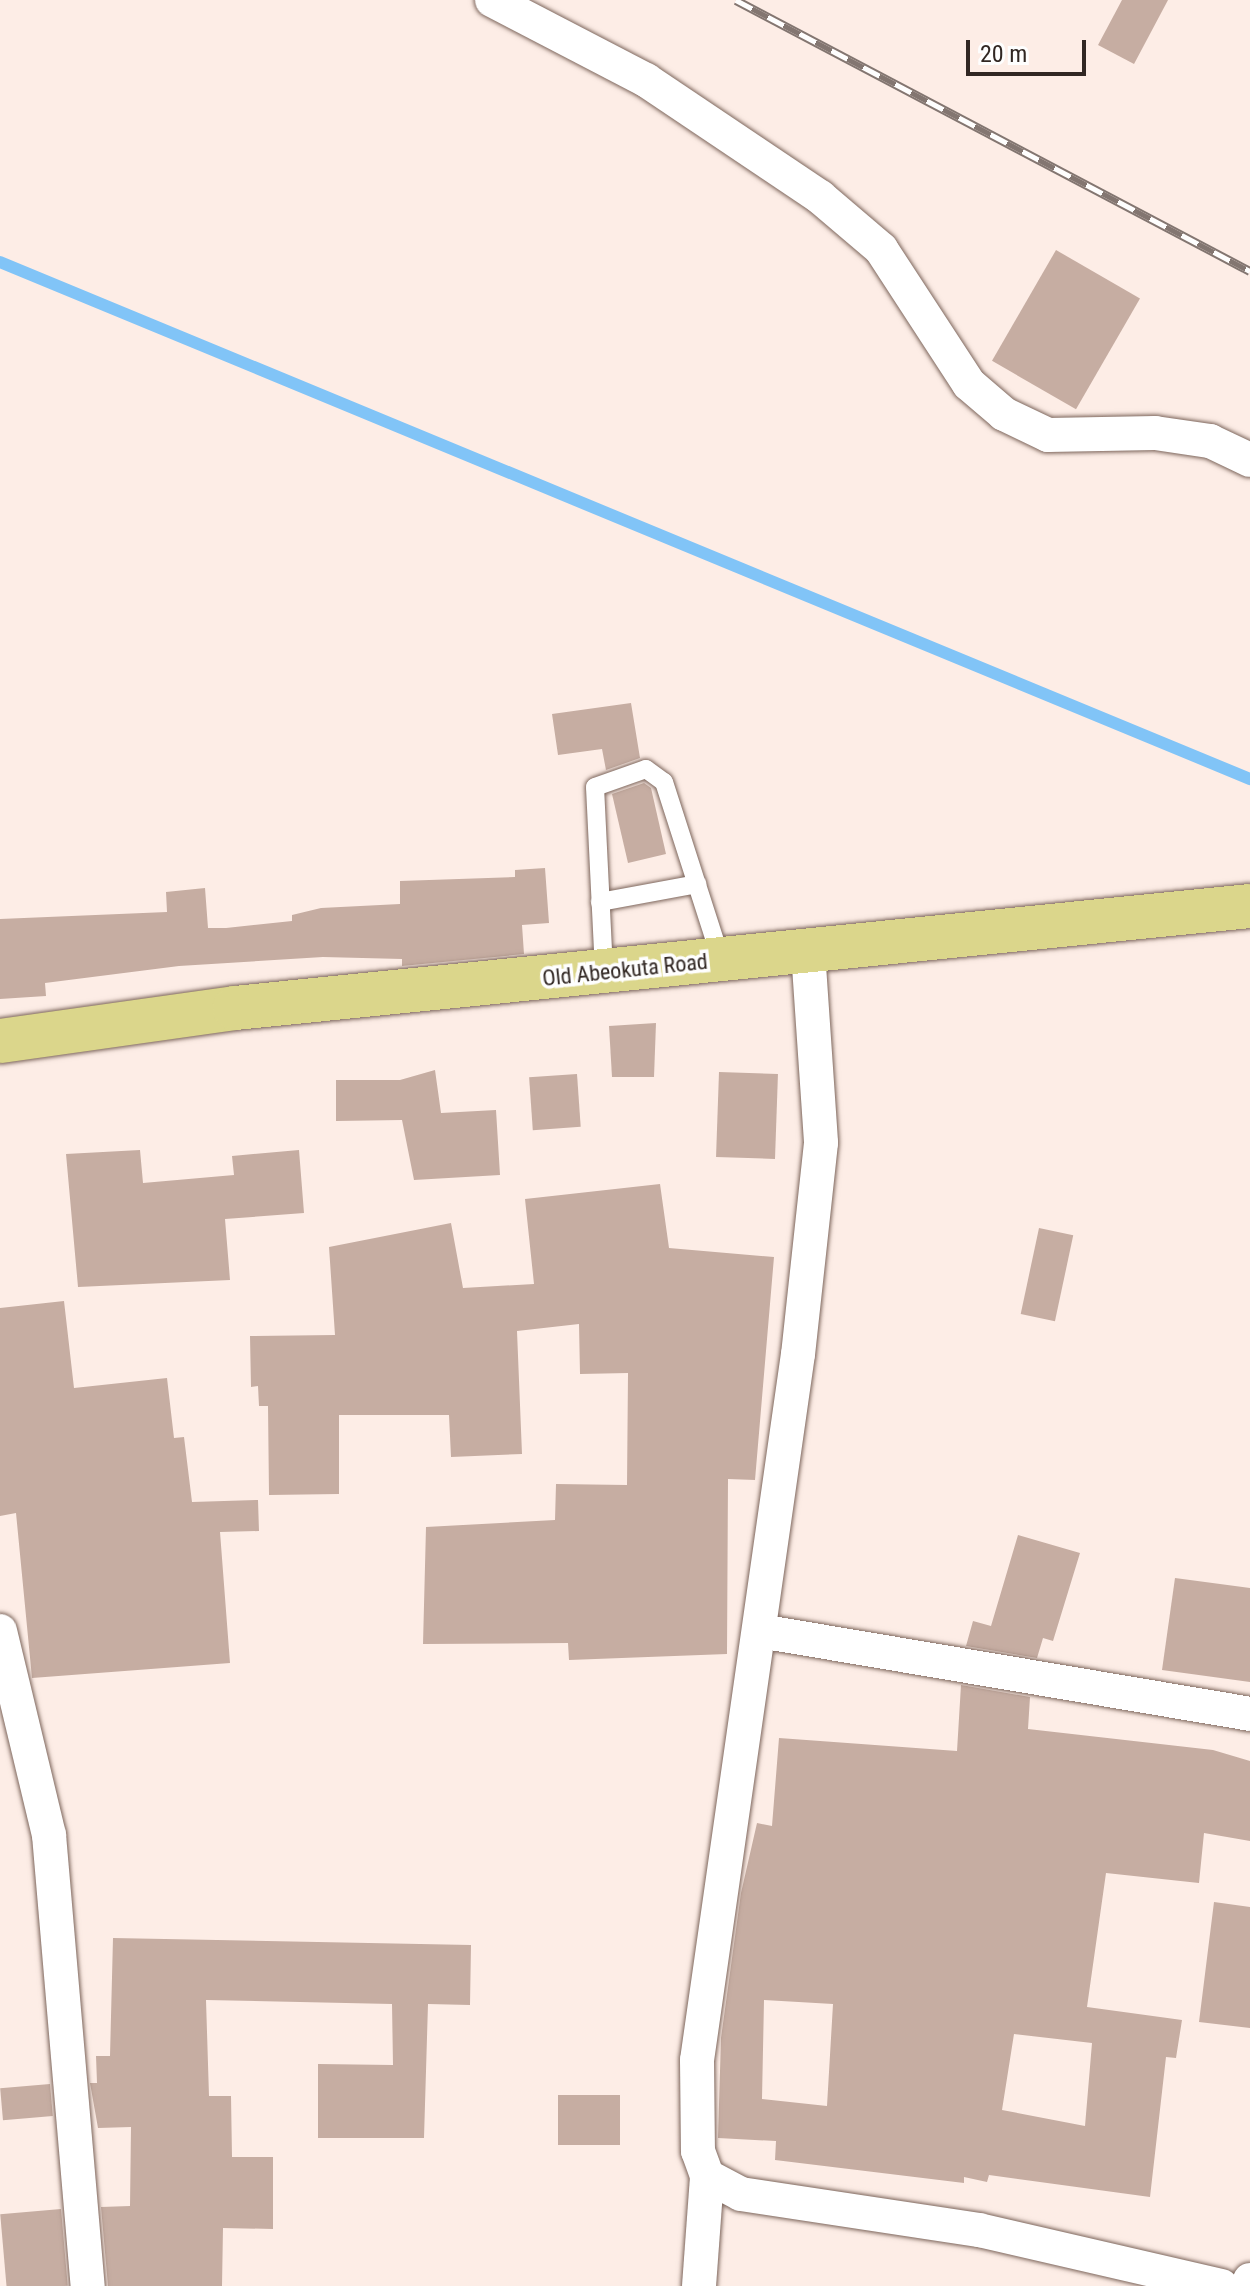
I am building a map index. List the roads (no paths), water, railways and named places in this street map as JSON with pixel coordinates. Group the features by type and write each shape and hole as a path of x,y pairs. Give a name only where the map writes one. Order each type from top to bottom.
{"highway":[{"name":"Old Abeokuta Road","path":"0,1041 604,971 1250,906"}],"street":[{"path":"492,0 646,80 820,197 881,249 969,384 1004,414 1048,435 1155,433 1210,441 1250,460"},
{"path":"699,2286 707,2176 698,2151 697,2060 760,1631 821,1143 808,951"},
{"path":"0,1631 49,1835 88,2286"},
{"path":"760,1631 1250,1714"},
{"path":"707,2176 741,2194 979,2230 1222,2286"},
{"path":"1249,2286 1250,2280"}],"lane":[{"path":"604,971 595,787 646,769 664,782 721,960"},
{"path":"600,902 697,884"}],"waterway":[{"path":"0,262 1250,779"}],"railway":[{"path":"736,0 1250,271"}]}
